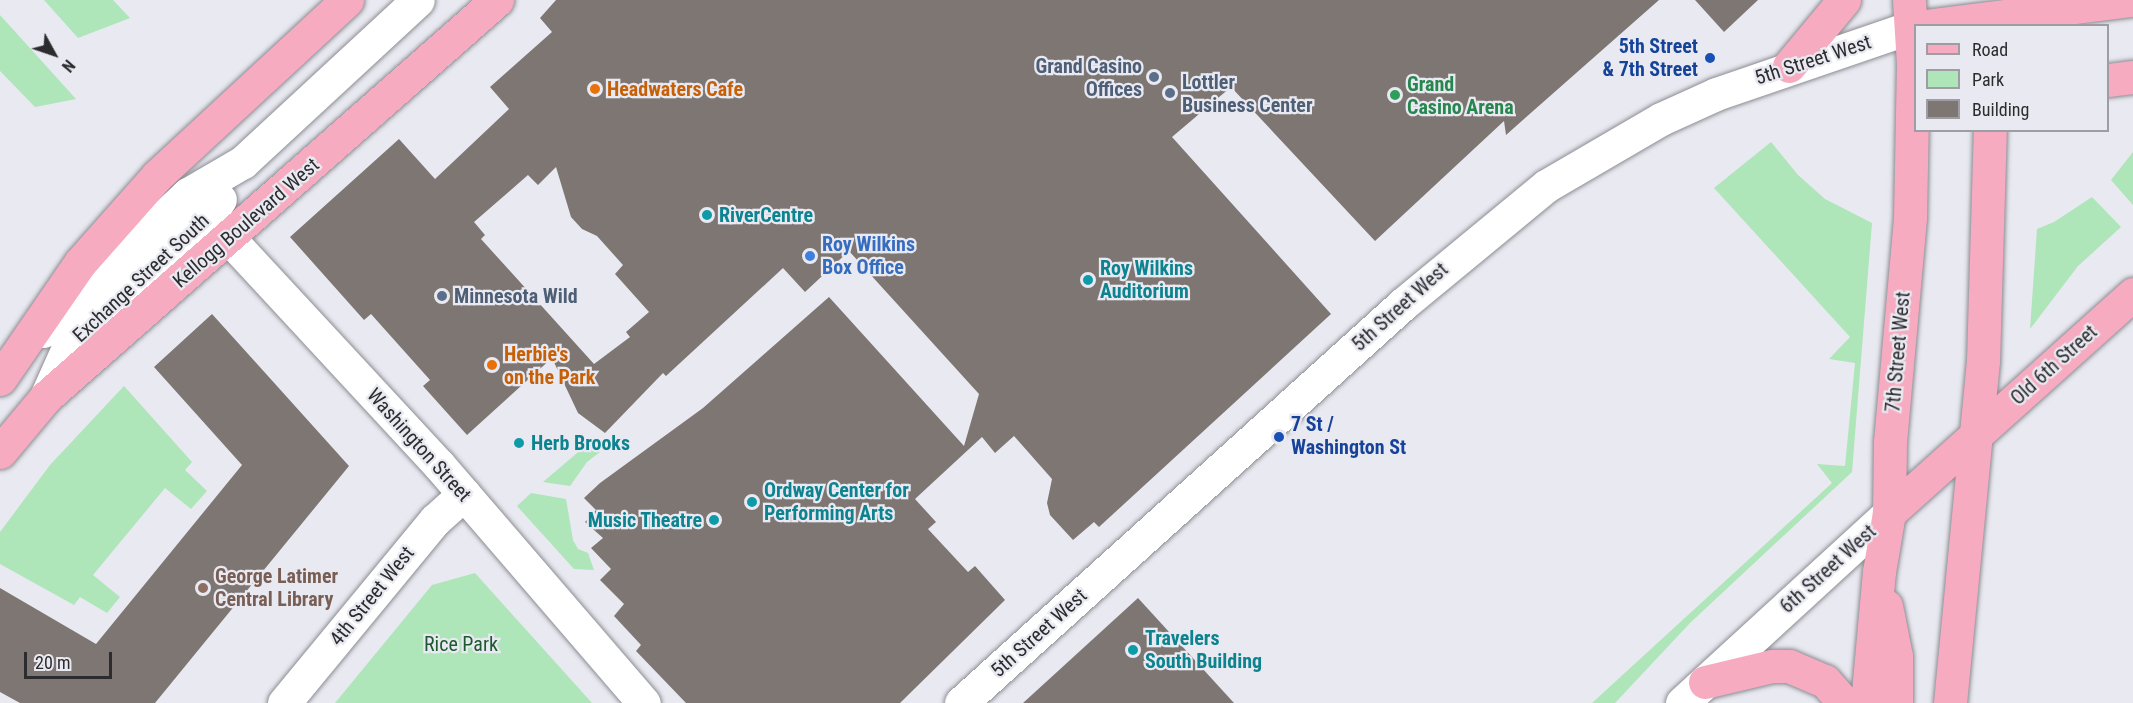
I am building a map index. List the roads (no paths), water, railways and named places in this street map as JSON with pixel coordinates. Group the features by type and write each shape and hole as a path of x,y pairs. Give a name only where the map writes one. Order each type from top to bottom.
{"main road":[{"path":"6,370 80,264 157,176 347,0"},
{"name":"Kellogg Boulevard West","path":"0,452 209,216 497,0"},
{"path":"1789,66 1844,0"},
{"path":"1915,22 2130,0"},
{"name":"7th Street West","path":"1867,703 1879,572 1889,513 1890,442 1910,218 1914,61"},
{"path":"2109,80 2133,77"},
{"path":"1950,703 1983,361 1990,132"},
{"name":"Old 6th Street","path":"1975,436 2133,294"},
{"name":"6th Street West","path":"1889,513 1975,436"},
{"path":"1879,572 1896,656 1896,703"},
{"path":"1693,693 1772,666 1789,666 1826,681 1844,703"}],"street":[{"name":"Exchange Street South","path":"6,370 209,216 243,162 418,0"},
{"name":"5th Street West","path":"961,703 1500,220 1546,186 1661,118 1789,66 1915,22"},
{"name":"Washington Street","path":"209,216 464,494 644,703"},
{"name":"4th Street West","path":"285,703 435,520 464,494"},
{"name":"6th Street West","path":"1693,693 1889,513"}],"place":[{"name":"5th Street & 7th Street","path":"1710,58"},
{"name":"Grand Casino Offices","path":"1154,77"},
{"name":"Headwaters Cafe","path":"595,89"},
{"name":"Lottler Business Center","path":"1170,93"},
{"name":"Grand Casino Arena","path":"1395,95"},
{"name":"RiverCentre","path":"707,215"},
{"name":"Roy Wilkins Box Office","path":"810,256"},
{"name":"Roy Wilkins Auditorium","path":"1088,280"},
{"name":"Minnesota Wild","path":"442,296"},
{"name":"Herbie's on the Park","path":"492,365"},
{"name":"7 St / Washington St","path":"1279,437"},
{"name":"Herb Brooks","path":"519,443"},
{"name":"Ordway Center for Performing Arts","path":"752,502"},
{"name":"Music Theatre","path":"714,520"},
{"name":"George Latimer Central Library","path":"203,588"},
{"name":"Travelers South Building","path":"1133,650"}],"park label":[{"name":"Rice Park","path":"461,644"}]}
